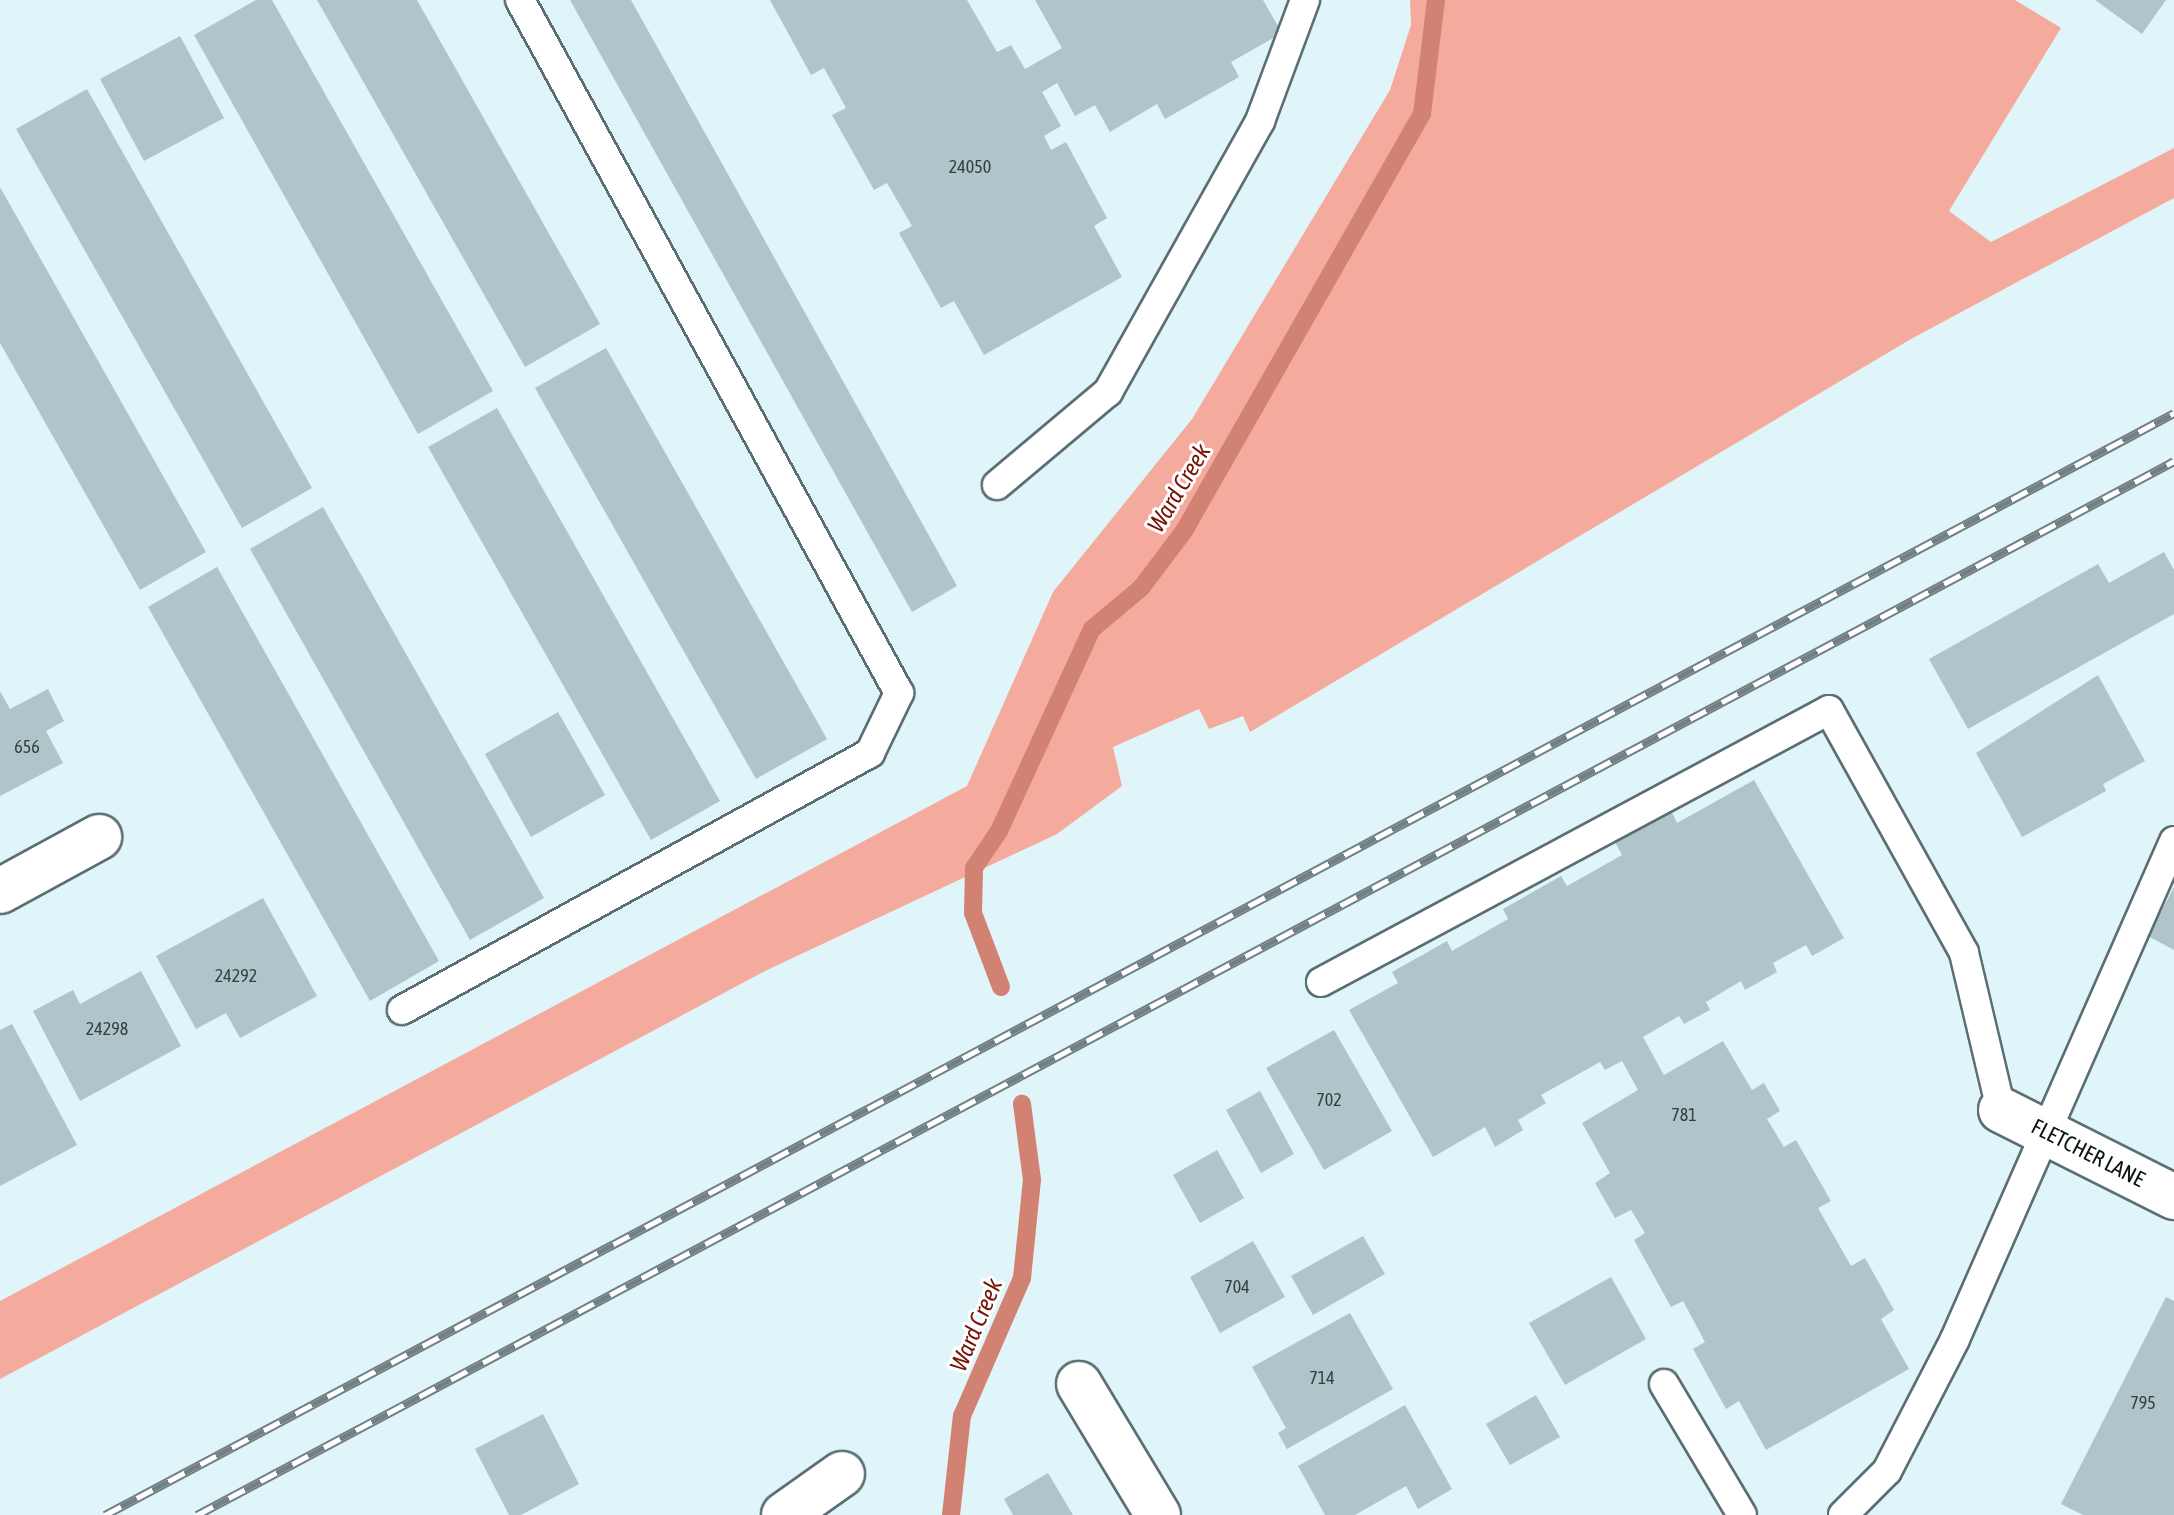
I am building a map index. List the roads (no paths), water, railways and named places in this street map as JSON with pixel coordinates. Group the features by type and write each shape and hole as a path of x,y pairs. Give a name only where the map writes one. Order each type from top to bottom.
{"street":[{"path":"0,891 99,837"},
{"name":"FLETCHER LANE","path":"2001,1110 2174,1197"},
{"path":"1079,1384 1158,1515"},
{"path":"784,1515 842,1474"}],"lane":[{"path":"402,1010 870,753 899,693 520,0"},
{"path":"997,485 1108,392 1260,121 1305,0"},
{"path":"1321,982 1829,710 1964,953 2001,1110"},
{"path":"1843,1515 1887,1471 1955,1339 2042,1130 2174,841"},
{"path":"1664,1384 1742,1515"}],"waterway":[{"name":"Ward Creek","path":"1001,987 973,913 974,868 999,831 1092,629 1141,588 1184,531 1422,114 1436,0"},
{"name":"Ward Creek","path":"951,1515 962,1416 1022,1278 1032,1180 1022,1104"}],"railway":[{"path":"105,1515 2174,413"},
{"path":"197,1515 2174,461"}]}
